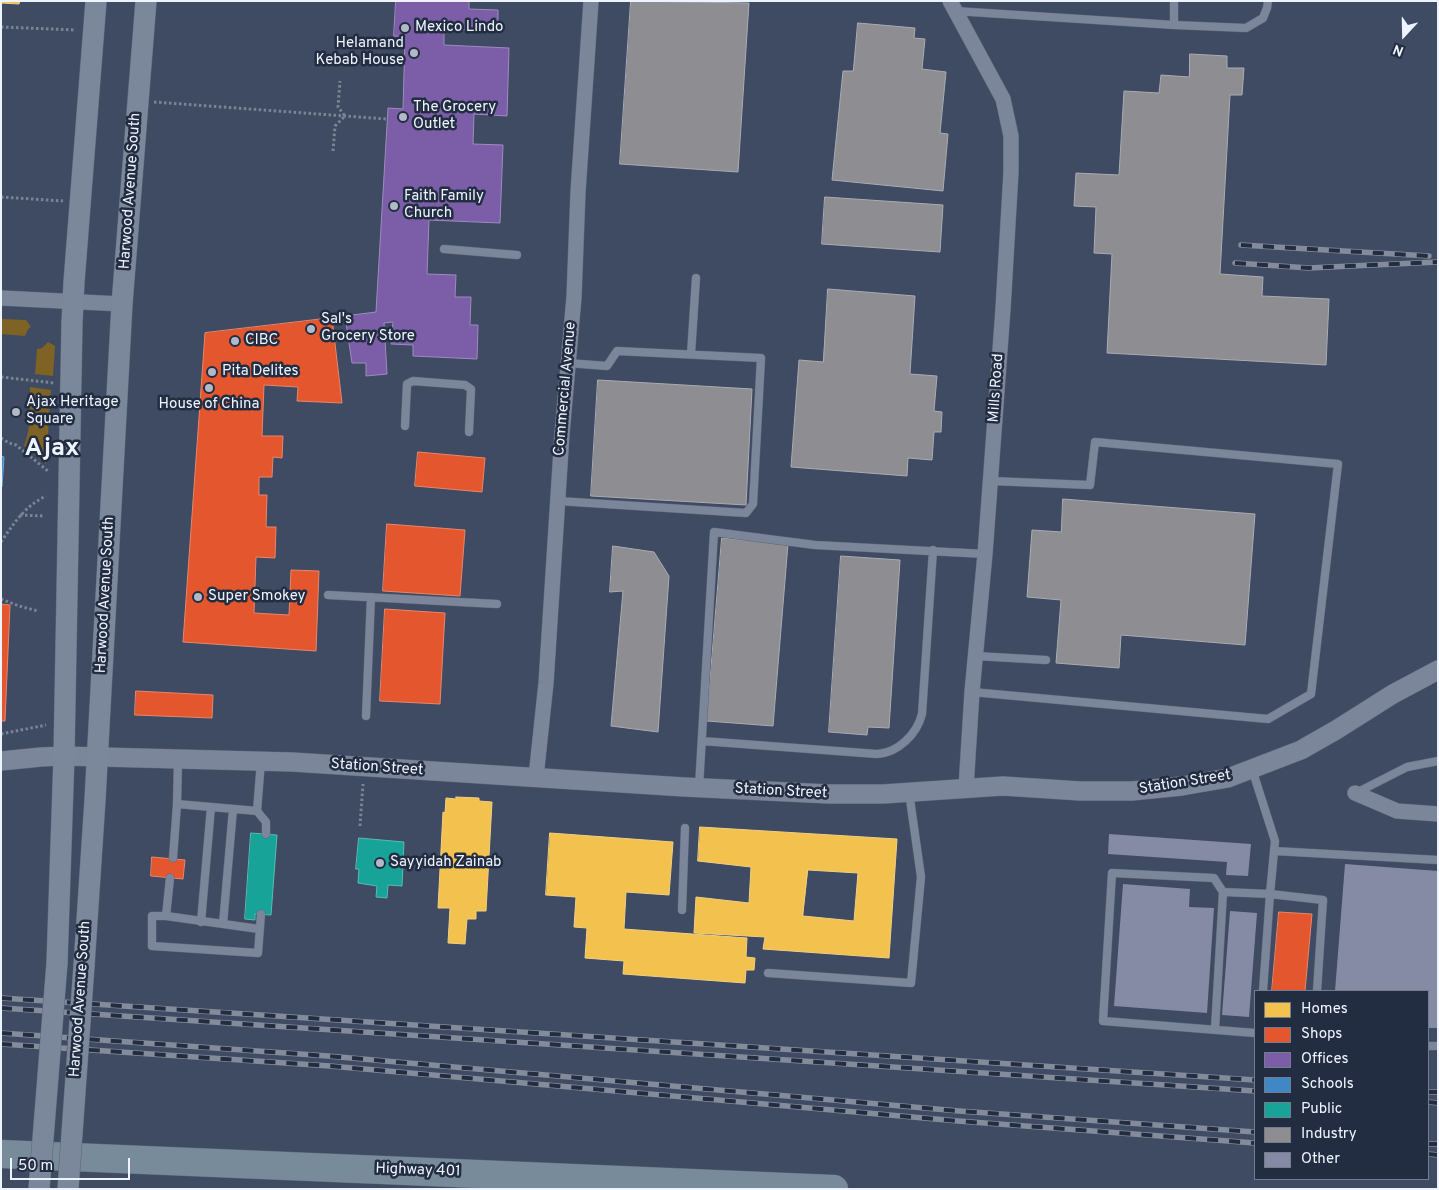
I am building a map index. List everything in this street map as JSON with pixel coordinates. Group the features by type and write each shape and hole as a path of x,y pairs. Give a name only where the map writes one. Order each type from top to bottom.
{"highway":[{"name":"Highway 401","path":"1,1154 834,1189"}],"main road":[{"name":"Harwood Avenue South","path":"39,1189 57,963 65,722 73,301 96,1"},
{"name":"Harwood Avenue South","path":"68,1189 97,757 122,304 146,1"}],"street":[{"name":"Commercial Avenue","path":"536,777 546,683 574,297 578,192 591,1"},
{"name":"Mills Road","path":"952,6 1003,99 1011,136 1011,172 985,554 972,692 966,788"},
{"path":"1,298 122,304"},
{"name":"Station Street","path":"1,761 64,756 292,762 700,788 830,794 909,792 1003,786 1080,791 1132,791 1191,785 1228,778 1301,750 1393,694 1438,670"},
{"path":"1355,793 1397,811 1438,814"}],"lane":[{"path":"1174,1 1174,25"},
{"path":"952,6 1174,25 1246,28 1263,18 1268,1"},
{"path":"444,249 517,255"},
{"path":"691,354 696,278"},
{"path":"558,501 746,513 753,504 761,358 617,351 607,366 568,363"},
{"path":"405,426 407,384 413,381 464,385 471,389 469,432"},
{"path":"972,692 1268,719 1311,694 1338,464 1095,442 1090,485 990,481"},
{"path":"700,788 714,532 815,545 985,554"},
{"path":"702,741 877,754 894,749 909,738 918,727 922,714 932,550"},
{"path":"328,595 496,604"},
{"path":"366,716 371,597"},
{"path":"976,656 1046,660"},
{"path":"172,858 177,804 178,760"},
{"path":"261,761 257,811 266,822 266,834"},
{"path":"1355,793 1407,767 1438,761"},
{"path":"1252,769 1275,841 1263,990"},
{"path":"768,973 911,983 921,877 909,792"},
{"path":"177,804 257,811"},
{"path":"201,922 211,807"},
{"path":"223,924 233,809"},
{"path":"682,910 685,828"},
{"path":"1274,851 1438,860"},
{"path":"1215,1029 1223,892 1214,878 1112,873 1103,1021 1254,1032"},
{"path":"166,916 170,878"},
{"path":"1223,892 1270,894 1323,900 1317,990"},
{"path":"260,928 201,922 166,916 152,916 152,946 258,953 260,928 261,914"}],"path":[{"path":"1,28 79,30"},
{"path":"340,81 338,107 345,116"},
{"path":"138,101 386,119"},
{"path":"333,151 335,126 345,116"},
{"path":"1,197 67,202"},
{"path":"1,377 55,383"},
{"path":"1,438 9,444 16,445 48,471"},
{"path":"1,542 20,515 35,501 46,496"},
{"path":"20,515 44,516"},
{"path":"1,598 38,611"},
{"path":"1,734 65,722"},
{"path":"360,826 364,784"}],"shaded area":[{"path":"2,319 26,320 31,327 25,336 1,334"},
{"path":"48,342 55,346 53,376 35,374 37,349 42,348"},
{"path":"30,387 51,390 46,464 24,446 29,424"}],"building: Homes":[{"path":"1,1 20,1 19,4 1,3"},
{"path":"456,797 479,798 479,801 492,802 486,911 476,911 476,919 467,919 465,944 448,943 450,908 438,908 443,812 445,813 446,798 456,799"},
{"path":"700,827 897,839 889,958 763,949 765,937 694,933 696,897 749,903 751,867 698,861","holes":["808,870 858,873 854,921 803,916"]},
{"path":"550,833 673,842 669,895 626,892 624,929 747,938 746,957 755,958 754,970 746,970 745,983 623,974 624,961 585,958 587,928 574,927 576,897 546,895"}],"building: Shops":[{"path":"332,318 342,403 297,401 298,387 264,385 262,436 283,436 282,458 273,457 272,477 259,477 259,495 267,495 266,527 276,527 275,558 256,557 254,613 289,615 291,570 319,571 316,651 183,642 205,333"},
{"path":"418,452 485,458 482,492 415,486"},
{"path":"387,524 465,530 460,596 383,591"},
{"path":"1,604 10,605 5,721 1,721"},
{"path":"385,609 445,613 440,704 380,701"},
{"path":"136,691 213,695 212,718 135,715"},
{"path":"152,857 185,860 183,879 151,876"},
{"path":"1279,912 1312,914 1305,990 1272,990"}],"building: Offices":[{"path":"396,1 469,1 469,9 498,10 498,31 444,29 444,45 509,48 507,116 474,114 473,144 503,145 500,223 429,220 427,274 456,275 455,297 471,297 470,325 478,325 477,359 413,356 413,345 391,344 393,322 384,323 387,374 366,376 366,363 352,363 345,316 376,312 388,108 403,109 405,37 394,36"}],"building: Schools":[{"path":"1,456 4,457 2,487 1,487"}],"building: Public":[{"path":"251,833 277,835 271,915 255,914 255,920 245,919"},
{"name":"Sayyidah Zainab","path":"359,838 404,842 402,886 388,885 387,898 376,897 377,886 358,883 359,869 356,869"}],"building: Industry":[{"path":"631,1 749,3 738,172 620,164"},
{"path":"858,23 915,28 914,38 925,39 922,69 946,72 940,133 948,134 943,191 832,180 843,71 853,71"},
{"path":"1190,54 1227,56 1227,68 1244,68 1242,95 1230,95 1220,274 1263,277 1262,296 1329,299 1326,365 1107,353 1112,254 1094,253 1096,207 1074,206 1076,173 1119,175 1124,91 1159,93 1161,75 1189,77"},
{"path":"825,197 943,205 940,252 822,244"},
{"path":"828,289 915,296 910,374 937,376 934,411 942,412 941,432 934,432 932,460 908,458 907,476 791,467 799,360 823,362"},
{"path":"598,380 752,389 746,505 591,496"},
{"path":"1063,499 1255,514 1245,645 1121,635 1119,668 1056,663 1061,600 1027,597 1032,530 1061,532"},
{"path":"722,538 788,544 773,726 707,721"},
{"path":"613,546 654,552 669,576 658,732 611,726 623,591 610,592"},
{"path":"841,556 900,560 889,728 868,727 867,735 829,732"}],"building: Other":[{"path":"1109,834 1251,844 1248,876 1226,875 1227,862 1108,854"},
{"path":"1345,864 1438,871 1438,1028 1429,1028 1429,990 1335,990"},
{"path":"1123,884 1190,889 1189,907 1214,908 1207,1013 1114,1006"},
{"path":"1230,911 1257,913 1249,1017 1222,1015"}],"railway":[{"path":"1241,245 1429,256"},
{"path":"1235,263 1309,268 1438,262"},
{"path":"1,998 1254,1080"},
{"path":"1,1008 1254,1091"},
{"path":"1,1033 328,1056 959,1111 1254,1132"},
{"path":"1,1044 330,1066 958,1121 1254,1143"},
{"path":"1429,1092 1438,1092"},
{"path":"1429,1102 1438,1103"},
{"path":"1429,1144 1438,1144"},
{"path":"1429,1154 1438,1155"}],"place":[{"name":"Mexico Lindo","path":"405,28"},
{"name":"Helamand Kebab House","path":"414,53"},
{"name":"The Grocery Outlet","path":"403,117"},
{"name":"Faith Family Church","path":"394,206"},
{"name":"Sal's Grocery Store","path":"311,329"},
{"name":"CIBC","path":"235,341"},
{"name":"Pita Delites","path":"212,372"},
{"name":"House of China","path":"209,388"},
{"name":"Ajax Heritage Square","path":"16,412"},
{"name":"Super Smokey","path":"198,597"},
{"name":"Sayyidah Zainab","path":"380,863"}],"district":[{"name":"Ajax","path":"52,450"}]}
